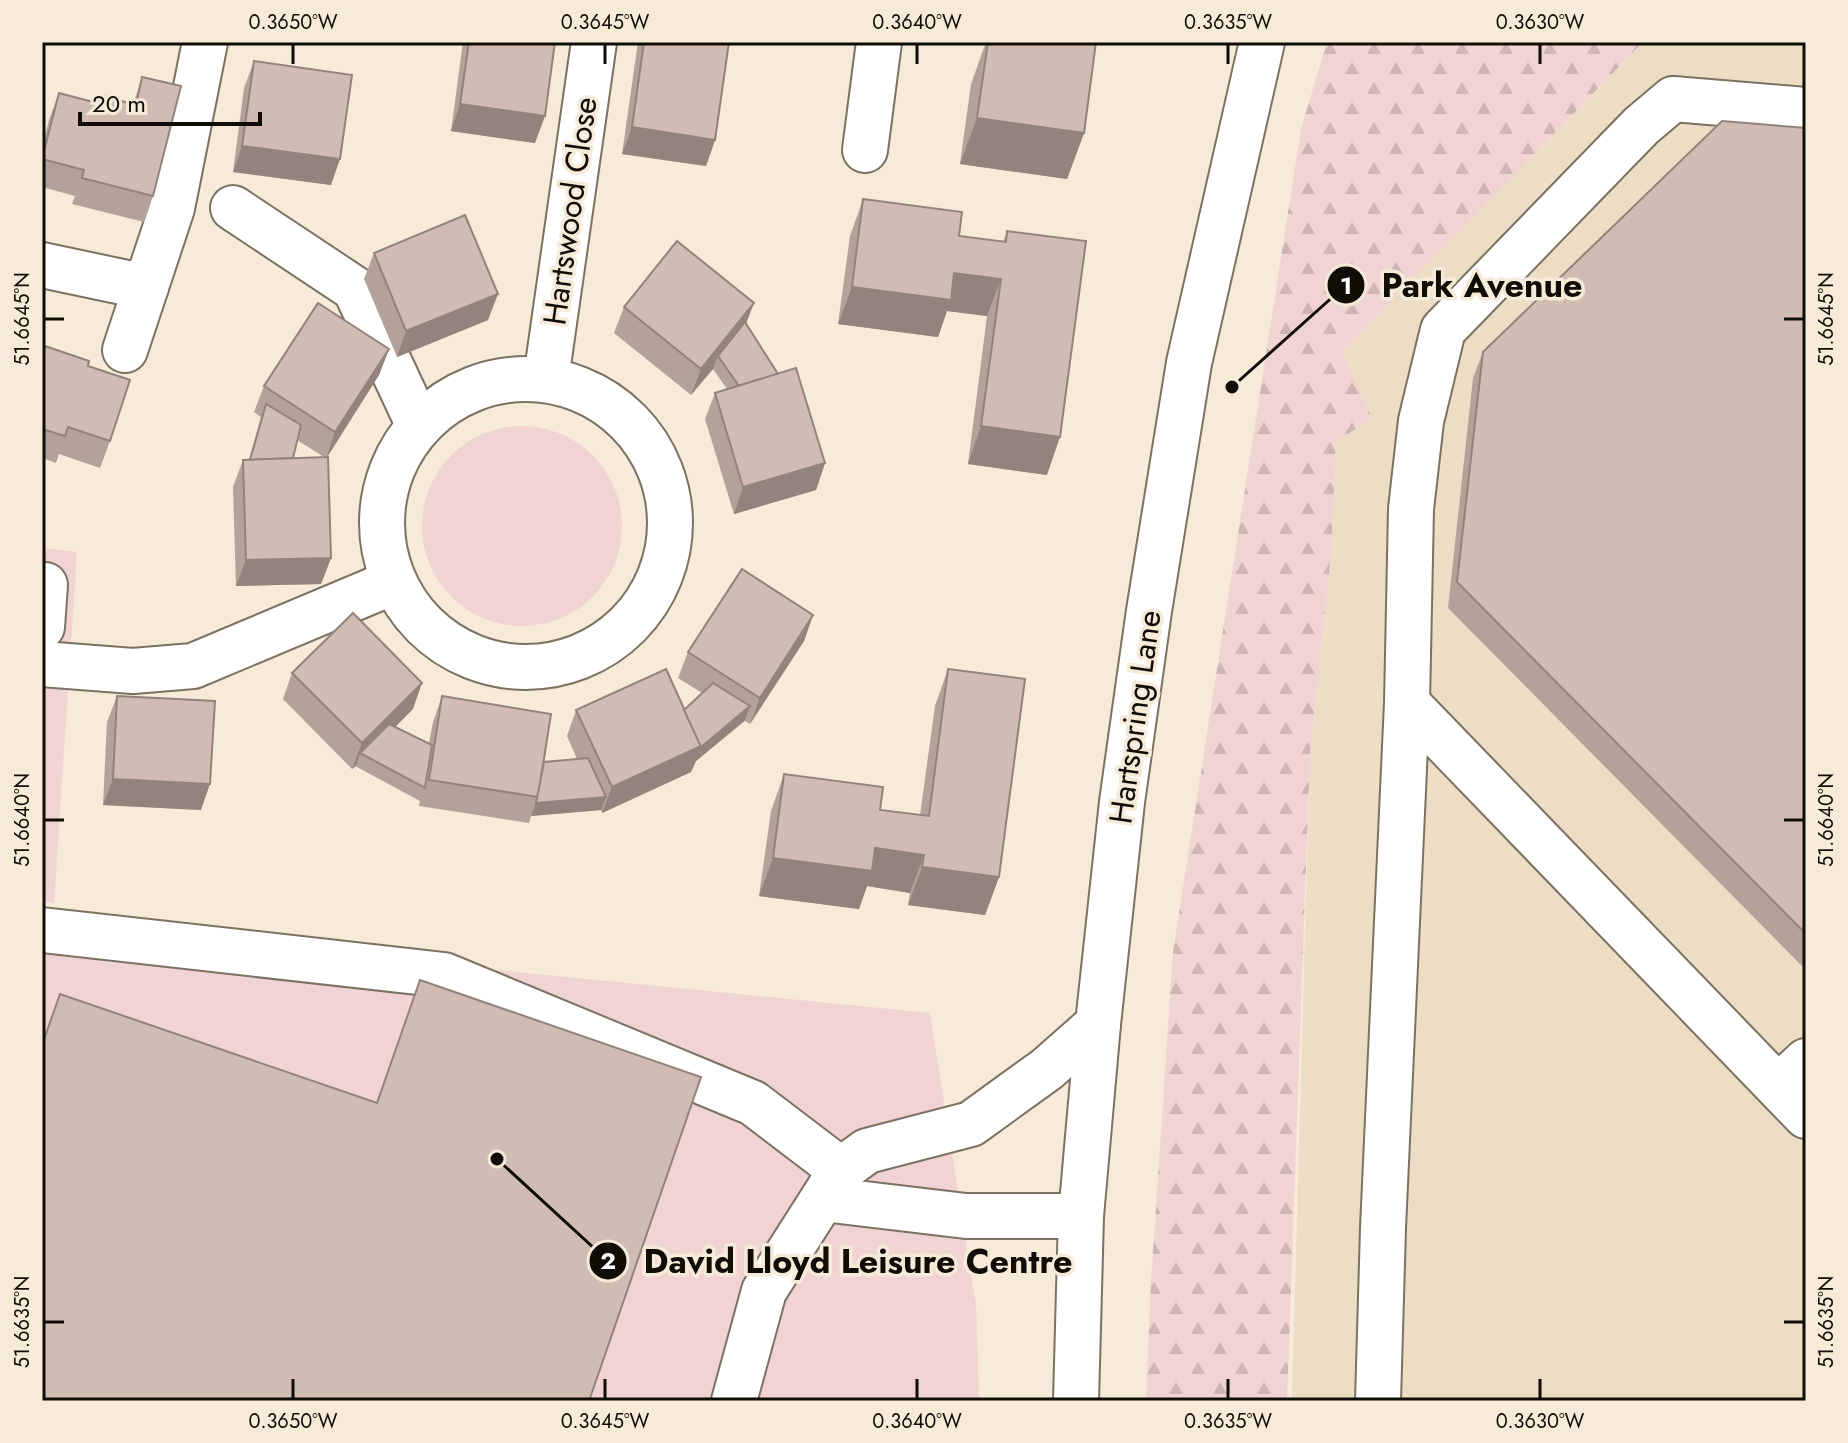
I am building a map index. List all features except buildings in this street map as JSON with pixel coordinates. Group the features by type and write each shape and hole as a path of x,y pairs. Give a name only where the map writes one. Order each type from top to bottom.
{"main road":[{"path":"125,350 172,208 205,42"},
{"name":"Hartswood Close","path":"546,379 594,42"},
{"path":"865,150 879,42"},
{"name":"Hartspring Lane","path":"1076,1401 1081,1216 1124,788 1189,363 1262,42"},
{"path":"1378,1401 1407,703 1411,509 1421,421 1443,330 1641,126 1673,99 1806,110"},
{"path":"233,208 355,289 419,426"},
{"path":"42,265 146,287"},
{"path":"546,379 580,388 621,412 651,449 668,492 671,539 658,585 630,625 590,653 544,667 496,665 451,648 414,617 389,575 380,528 387,480 408,436 419,426 443,403 487,382 546,379"},
{"path":"42,664 133,671 193,666 393,582"},
{"path":"1407,703 1797,1088"},
{"path":"42,930 444,975 753,1103 832,1185 966,1216 1081,1216"},
{"path":"734,1401 764,1291 832,1185 867,1151 971,1124 1047,1069 1098,1024"}],"shaded area":[{"path":"1643,42 1806,42 1806,1401 1292,1401 1310,753 1331,554 1336,440 1371,419 1342,352"}],"green space":[{"path":"1327,42 1643,42 1342,352 1372,419 1336,441 1331,554 1310,753 1287,1401 1146,1401 1173,952 1301,129"},
{"path":"522,426 560,434 593,455 614,488 622,526 614,564 593,597 560,618 522,626 484,618 451,597 430,564 422,526 430,488 451,455 484,434"},
{"path":"42,548 77,552 54,903 42,902"},
{"path":"42,925 930,1013 976,1305 979,1401 42,1401"}],"place":[{"name":"Park Avenue","path":"1232,387"},
{"name":"David Lloyd Leisure Centre","path":"497,1159"}]}
